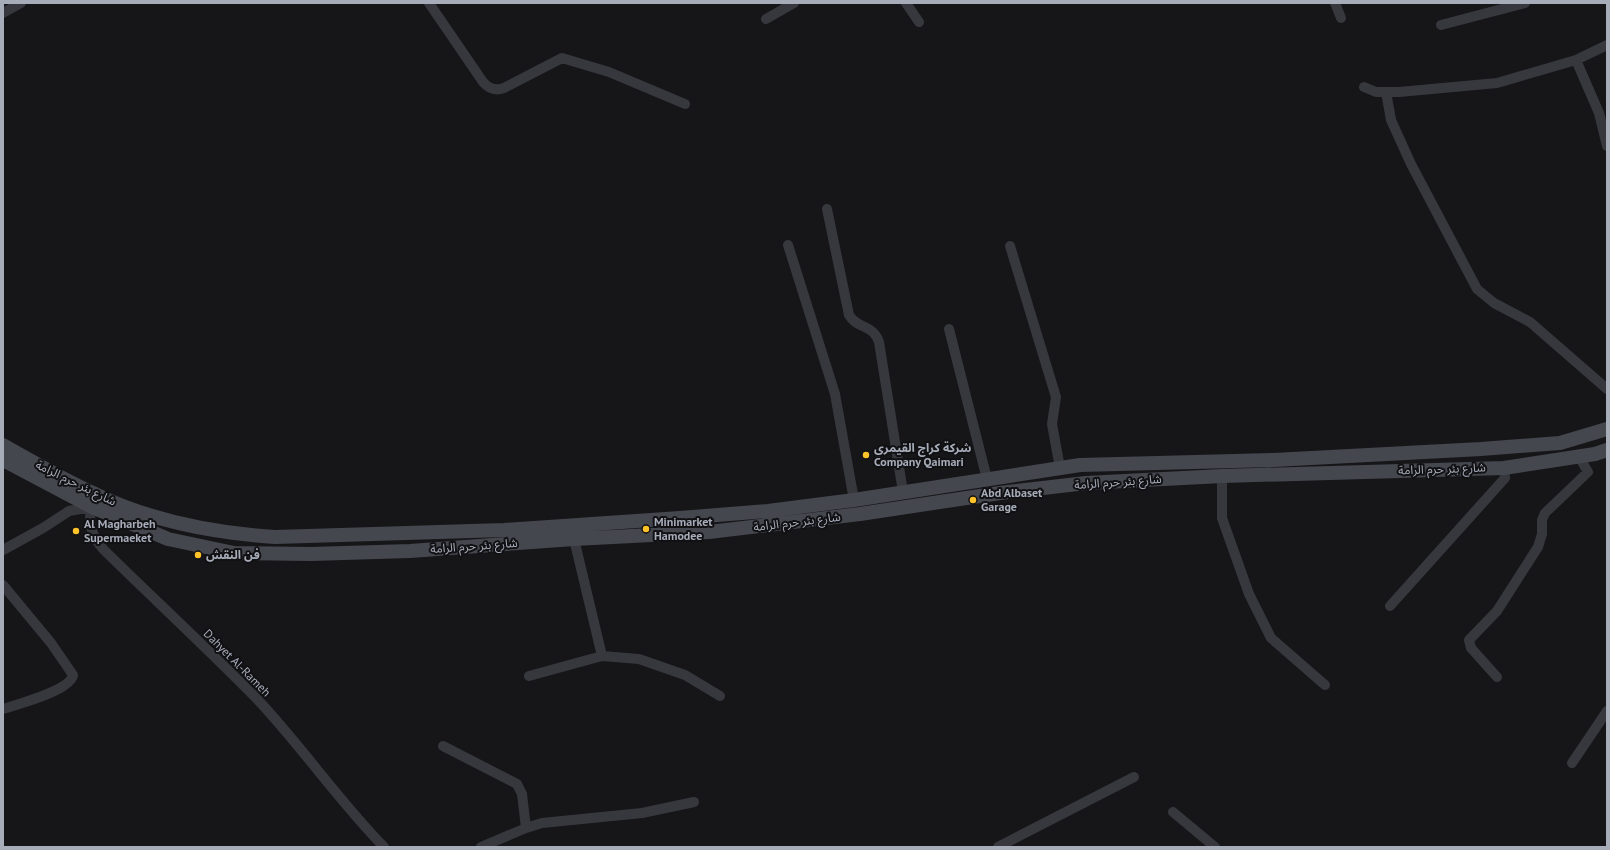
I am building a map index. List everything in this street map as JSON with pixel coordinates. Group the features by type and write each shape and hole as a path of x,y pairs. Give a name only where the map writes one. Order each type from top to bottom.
{"main road":[{"name":"شارع بئر حرم الرامة","path":"3,445 93,501 202,529 238,535 275,537 504,530 760,511 854,500 1080,465 1274,460 1553,444 1607,429"},
{"name":"شارع بئر حرم الرامة","path":"3,460 93,501 168,538 234,553 311,554 410,551 574,539 709,532 860,514 1000,493 1086,483 1222,476 1504,468 1595,454 1607,450"}],"street":[{"path":"3,13 21,3"},
{"path":"428,3 483,82 492,89 504,88 562,58 609,72 685,104"},
{"path":"766,19 794,3"},
{"path":"906,3 919,22"},
{"path":"1335,3 1341,18"},
{"path":"1441,25 1525,3"},
{"path":"1364,87 1376,92 1386,92 1497,82 1576,60 1607,45"},
{"path":"1576,60 1600,113 1607,146"},
{"path":"1386,92 1392,120 1410,164 1477,289 1494,303 1530,322 1607,389"},
{"path":"827,209 849,315 855,323 874,332 879,342 903,492"},
{"path":"788,245 834,394 854,500"},
{"path":"1010,246 1056,397 1052,424 1060,468"},
{"path":"949,329 987,479"},
{"path":"1497,677 1470,647 1469,640 1497,611 1538,547 1542,534 1542,520 1544,513 1588,472 1578,456"},
{"path":"1390,606 1505,478 1504,468"},
{"path":"1222,476 1222,518 1249,594 1271,638 1325,685"},
{"path":"3,550 43,528 69,511 93,501"},
{"name":"Dahyet Al-Rameh","path":"93,501 89,518 91,531 96,541 258,700 304,752 369,832 384,847"},
{"path":"574,539 602,656"},
{"path":"3,585 50,643 73,675 71,681 62,688 3,709"},
{"path":"530,676 602,656 639,659 685,674 720,696"},
{"path":"1572,763 1607,711"},
{"path":"444,746 517,784 522,794 526,828"},
{"path":"998,847 1134,776"},
{"path":"481,847 526,828 542,823 642,814 694,802"},
{"path":"1173,812 1215,847"}],"place":[{"name":"شركة كراج القيمري Company Qaimari","path":"866,455"},
{"name":"Abd Albaset Garage","path":"973,500"},
{"name":"Minimarket Hamodee","path":"646,529"},
{"name":"Al Magharbeh Supermaeket","path":"76,531"},
{"name":"فن النقش","path":"198,555"}]}
